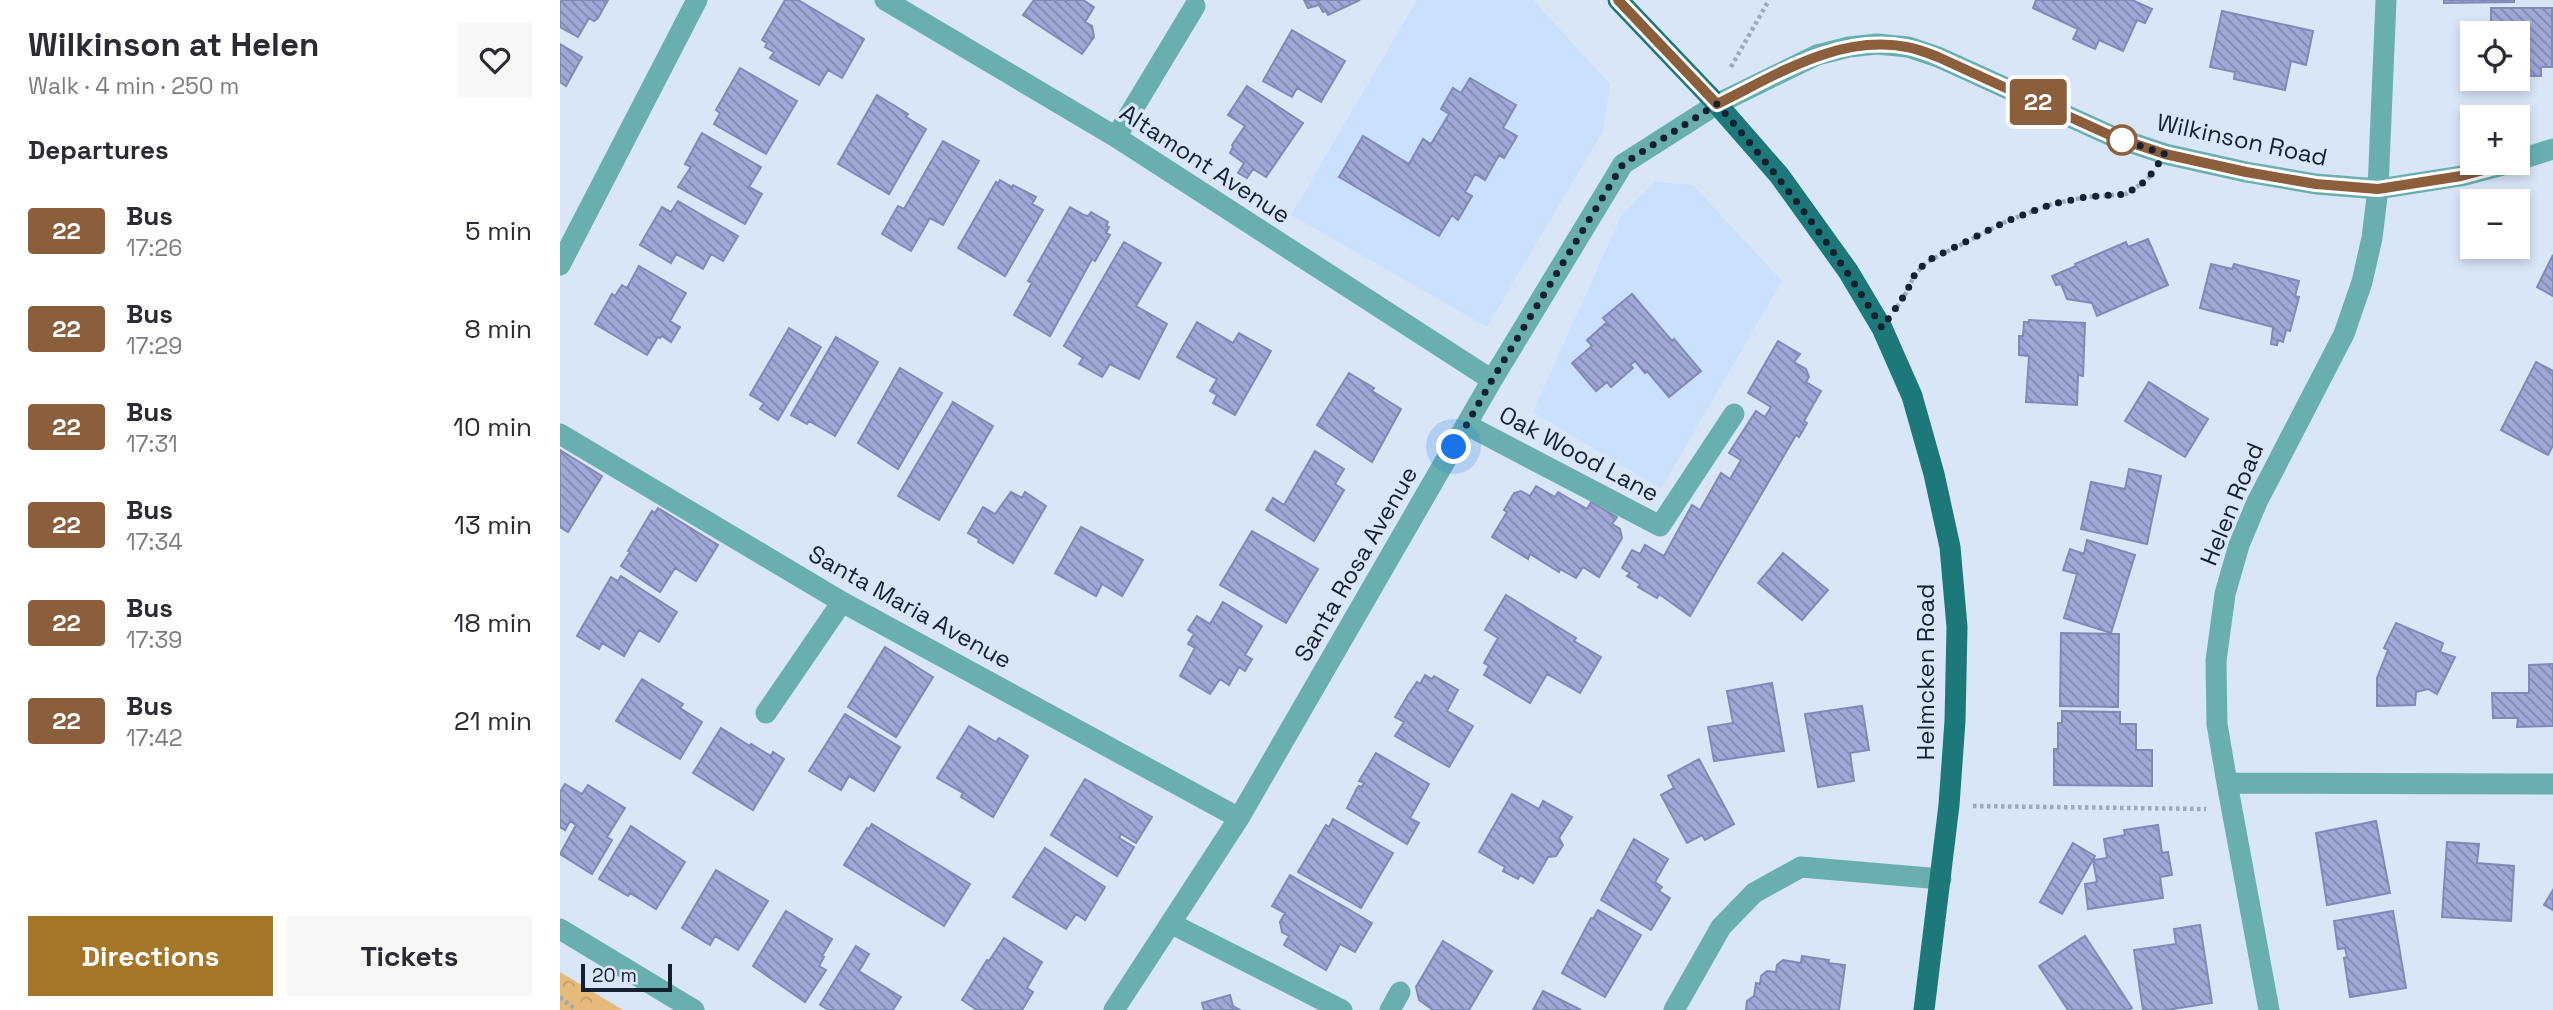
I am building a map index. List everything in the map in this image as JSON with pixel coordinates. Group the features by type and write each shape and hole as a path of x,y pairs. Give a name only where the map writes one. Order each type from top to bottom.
{"main road":[{"path":"1618,0 1717,104"},
{"name":"Helmcken Road","path":"1717,104 1779,175 1848,271 1882,328 1912,396 1934,474 1950,547 1957,626 1950,805 1924,1010"}],"street":[{"path":"560,265 697,0"},
{"name":"Altamont Avenue","path":"884,0 1116,137 1492,380"},
{"name":"Helen Road","path":"2269,1010 2217,724 2216,661 2225,594 2239,545 2257,502 2344,334 2367,260 2378,189 2386,0"},
{"path":"1116,137 1195,6"},
{"name":"Wilkinson Road","path":"1717,104 1817,55 1877,44 1908,47 1938,57 2114,137 2165,154 2316,184 2378,189 2465,175"},
{"name":"Santa Rosa Avenue","path":"1114,1010 1239,818 1492,380 1623,164 1717,104"},
{"path":"2530,156 2553,149"},
{"name":"Oak Wood Lane","path":"1466,425 1660,526 1734,414"},
{"name":"Santa Maria Avenue","path":"560,434 842,602 1239,818"},
{"path":"766,713 842,602"},
{"path":"2227,783 2553,784"},
{"path":"1674,1010 1721,927 1754,893 1801,867 1941,879"},
{"path":"1172,924 1342,1010"},
{"path":"560,929 694,1010"}],"path":[{"path":"1717,104 1735,57 1769,0"},
{"path":"1882,328 1906,293 1915,274 1927,261 2007,221 2052,204 2086,197 2126,194 2147,180 2165,154"},
{"path":"1950,805 2231,809"},
{"path":"560,997 576,1010"}],"shaded area":[{"path":"1417,0 1533,0 1610,84 1603,131 1487,327 1291,215"},
{"path":"1655,182 1693,185 1782,281 1661,489 1533,412 1622,214"}],"green space":[{"path":"560,972 623,1010 560,1010"}],"building":[{"path":"560,0 608,0 598,18 594,21 589,18 578,37 560,27"},
{"path":"785,0 798,0 864,39 842,78 828,70 819,85 770,58 774,52 765,47 767,43 762,40"},
{"path":"1034,0 1083,0 1094,7 1085,22 1092,26 1094,37 1082,54 1023,15"},
{"path":"1304,0 1360,0 1328,15 1319,5 1308,8"},
{"path":"2036,0 2132,0 2152,9 2145,23 2137,20 2123,51 2099,40 2095,49 2073,39 2078,29 2033,8"},
{"path":"2444,0 2514,0 2514,2 2444,3"},
{"path":"2491,8 2552,8 2552,67 2541,67 2541,76 2530,76 2530,21 2491,21"},
{"path":"2222,11 2313,31 2306,65 2291,61 2285,90 2234,79 2235,72 2210,67"},
{"path":"1292,30 1345,61 1321,102 1297,88 1292,97 1263,81"},
{"path":"560,44 582,57 566,86 560,82"},
{"path":"740,68 797,101 766,154 714,124 720,113 716,110"},
{"path":"1470,78 1516,105 1503,128 1517,136 1504,158 1499,155 1485,180 1475,174 1465,192 1472,196 1458,220 1452,215 1439,236 1339,177 1363,136 1409,164 1423,139 1431,144 1449,114 1441,109 1453,88 1461,93"},
{"path":"1247,86 1303,123 1266,177 1253,169 1247,178 1238,173 1244,163 1230,153 1232,145 1245,126 1228,115"},
{"path":"877,95 926,129 889,194 838,164"},
{"path":"702,133 761,167 749,187 762,194 745,224 678,187 691,167 685,164"},
{"path":"943,141 979,161 943,225 930,218 911,251 882,234 898,206 904,209"},
{"path":"1000,180 1036,197 1032,204 1043,210 1005,276 958,248 996,182 998,184"},
{"path":"678,201 738,236 723,261 711,254 703,269 676,254 671,263 640,245 662,207 671,212"},
{"path":"1070,207 1088,216 1091,212 1108,222 1106,233 1110,235 1095,261 1092,259 1050,336 1014,315 1032,283 1028,281"},
{"path":"2148,239 2168,285 2097,316 2092,303 2067,299 2061,284 2056,285 2052,276 2126,242 2128,247"},
{"path":"1124,242 1161,263 1136,306 1167,324 1139,379 1110,364 1102,377 1079,364 1083,358 1064,346"},
{"path":"2553,255 2553,296 2537,287"},
{"path":"2211,264 2232,269 2234,264 2299,281 2295,296 2299,297 2290,331 2286,330 2283,342 2278,340 2277,345 2271,344 2273,327 2200,308"},
{"path":"639,266 686,293 670,321 680,327 671,342 662,336 658,337 647,355 595,324 612,294 615,296 622,285 627,288"},
{"path":"1632,294 1701,371 1669,397 1635,361 1630,365 1633,368 1611,387 1607,382 1596,391 1572,363 1592,346 1587,340 1605,324 1610,327 1603,318"},
{"path":"1197,322 1233,343 1239,333 1271,351 1235,415 1213,403 1217,395 1210,391 1217,379 1177,357"},
{"path":"2024,322 2085,323 2083,376 2078,375 2077,405 2026,402 2029,356 2019,355 2019,336 2023,336"},
{"path":"789,328 821,347 778,420 760,409 764,403 750,395"},
{"path":"836,337 878,362 835,436 809,421 807,424 791,415"},
{"path":"1778,341 1800,354 1794,362 1806,369 1809,377 1806,382 1821,391 1804,421 1807,423 1799,437 1796,435 1690,616 1659,594 1657,598 1638,587 1640,584 1627,576 1630,573 1622,568 1632,550 1640,554 1645,545 1664,556 1692,505 1700,510 1721,473 1730,479 1741,460 1729,453 1756,411 1765,417 1771,407 1748,393"},
{"path":"2536,362 2553,371 2553,445 2548,455 2501,430"},
{"path":"900,368 942,393 898,469 858,443"},
{"path":"1349,373 1401,409 1372,462 1317,425"},
{"path":"2149,382 2208,419 2185,457 2125,421"},
{"path":"953,402 993,426 939,520 898,496"},
{"path":"560,450 602,476 568,532 560,527"},
{"path":"1315,451 1344,469 1335,484 1344,490 1314,541 1266,510 1273,498 1284,505"},
{"path":"2129,469 2161,476 2147,544 2081,529 2091,482 2125,489"},
{"path":"1536,486 1555,497 1558,492 1587,509 1591,502 1617,517 1612,524 1620,529 1622,538 1599,577 1583,567 1576,578 1560,569 1559,572 1530,554 1528,559 1492,537 1507,512 1504,510 1514,493 1521,491 1530,496"},
{"path":"1011,492 1022,498 1025,492 1046,506 1013,563 968,533 983,507 995,514"},
{"path":"658,508 718,545 696,581 675,568 660,592 621,566 652,511 655,513"},
{"path":"1081,527 1143,560 1122,596 1102,584 1096,596 1055,573"},
{"path":"1252,531 1318,569 1286,623 1220,585"},
{"path":"2087,540 2135,555 2111,633 2064,618 2077,574 2063,570 2070,549 2084,554"},
{"path":"1783,553 1828,590 1802,620 1758,583"},
{"path":"621,576 677,612 659,642 639,630 624,656 602,643 599,649 577,636 611,577 618,581"},
{"path":"1506,595 1576,638 1574,641 1601,657 1580,693 1547,674 1530,703 1484,675 1489,666 1484,663 1498,638 1485,630"},
{"path":"1223,602 1262,626 1245,655 1252,659 1245,671 1239,667 1229,685 1220,679 1210,694 1180,676 1195,648 1188,644 1194,634 1188,630 1197,616 1210,624"},
{"path":"2396,623 2443,643 2440,652 2455,657 2437,694 2428,689 2416,692 2415,705 2377,706 2377,678 2388,650 2384,648"},
{"path":"2061,633 2119,634 2118,707 2060,706"},
{"path":"885,647 933,677 896,737 848,707"},
{"path":"2553,664 2553,726 2517,727 2518,718 2493,718 2492,693 2529,693 2529,665"},
{"path":"1425,675 1432,679 1434,676 1458,690 1447,711 1473,726 1449,767 1395,736 1404,722 1395,717 1417,682 1420,684"},
{"path":"642,679 683,704 680,708 702,722 680,759 616,721"},
{"path":"1772,683 1784,751 1714,761 1708,727 1733,723 1727,691"},
{"path":"1862,706 1869,750 1850,753 1854,781 1818,787 1805,714"},
{"path":"2062,711 2120,712 2120,724 2136,724 2136,750 2152,750 2152,786 2054,785 2054,749 2058,749 2058,723 2062,723"},
{"path":"845,714 900,747 874,791 849,776 841,790 809,771"},
{"path":"969,726 996,742 999,738 1028,756 993,817 961,797 963,793 937,778"},
{"path":"721,728 750,746 751,744 771,756 773,752 784,759 753,810 693,773"},
{"path":"1376,753 1429,784 1410,818 1419,823 1407,844 1347,808 1357,788 1362,787 1364,783 1359,781"},
{"path":"1699,759 1734,824 1705,840 1702,835 1687,843 1661,795 1674,788 1668,776"},
{"path":"1085,779 1152,817 1136,843 1121,834 1119,838 1134,847 1117,876 1051,835"},
{"path":"565,784 582,794 588,785 625,808 607,837 612,840 592,874 560,854 576,825 570,821 565,830 560,827 560,792"},
{"path":"1512,794 1539,809 1543,801 1572,817 1559,838 1563,845 1556,856 1548,857 1533,883 1520,875 1518,879 1503,871 1505,867 1479,852"},
{"path":"1333,819 1393,853 1361,908 1298,872 1326,825 1329,827"},
{"path":"2376,821 2390,893 2327,905 2316,833"},
{"path":"872,824 970,884 944,926 844,865"},
{"path":"2158,825 2162,853 2168,852 2172,875 2160,877 2163,898 2088,909 2085,884 2097,882 2093,860 2107,858 2104,839 2125,835 2124,830"},
{"path":"631,826 685,862 656,909 599,879"},
{"path":"1634,839 1668,859 1655,882 1662,887 1659,891 1670,898 1651,930 1601,900"},
{"path":"2447,842 2479,844 2477,863 2514,866 2511,921 2442,917"},
{"path":"2073,843 2095,856 2062,914 2040,902"},
{"path":"1045,848 1105,887 1085,920 1076,914 1066,929 1013,897"},
{"path":"716,870 768,901 738,950 715,936 710,945 682,928"},
{"path":"1290,875 1372,923 1355,952 1340,944 1326,970 1284,945 1289,936 1282,932 1280,922 1285,913 1272,906"},
{"path":"2553,890 2553,910 2544,905"},
{"path":"1598,910 1641,935 1605,997 1562,973 1591,918 1593,919"},
{"path":"786,911 832,939 819,966 826,970 805,1002 753,966"},
{"path":"2393,911 2406,988 2350,997 2344,958 2347,957 2345,948 2338,949 2334,921"},
{"path":"2200,925 2212,1003 2166,1010 2143,1010 2134,950 2176,944 2174,929"},
{"path":"2085,936 2132,1008 2068,1010 2039,966"},
{"path":"1004,938 1042,962 1027,988 1033,992 1022,1010 977,1010 962,1000"},
{"path":"1443,941 1492,971 1469,1010 1433,1010 1419,1000 1416,987"},
{"path":"856,946 869,954 859,971 901,997 893,1010 829,1010 820,1005"},
{"path":"1802,956 1845,965 1839,1010 1746,1010 1747,1001 1754,996 1756,983 1760,984 1761,976 1767,971 1776,972 1777,965 1783,960 1801,963"},
{"path":"1543,991 1581,1010 1533,1010"},
{"path":"1230,995 1233,1006 1240,1010 1204,1010 1202,1003"}],"bus line":[{"name":"22","path":"1618,0 1717,104 1817,55 1877,44 1908,47 1938,57 2114,137 2165,154 2316,184 2378,189 2465,175"}],"route":[{"path":"1454,447 1623,164 1717,104 1779,175 1848,271 1882,328 1906,293 1915,274 1927,261 2007,221 2052,204 2086,197 2126,194 2147,180 2165,154 2114,137 2122,140"}]}
